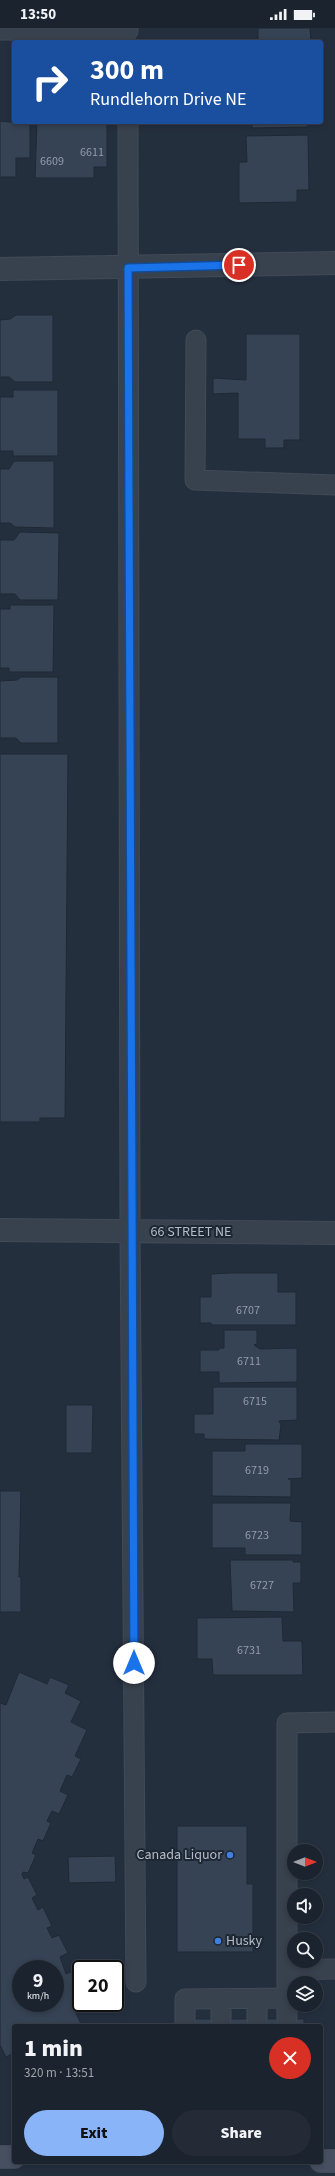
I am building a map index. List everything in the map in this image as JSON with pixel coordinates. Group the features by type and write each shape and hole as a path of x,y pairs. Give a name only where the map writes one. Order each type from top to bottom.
{"main road":[{"path":"0,2157 12,2157"},
{"path":"323,2161 335,2161"}],"street":[{"path":"0,269 128,268 335,263"},
{"name":"66 STREET NE","path":"0,1230 335,1233"}],"lane":[{"path":"0,30 128,34"},
{"path":"128,124 130,1232 136,1982"},
{"path":"196,340 195,480 335,485"},
{"path":"288,1976 287,1723 335,1722"},
{"path":"288,1970 335,1969"},
{"path":"221,1998 221,2019"},
{"path":"257,2019 258,1998"},
{"path":"184,2024 184,1999 287,1998"},
{"path":"287,2012 287,2019"}],"building":[{"path":"258,28 310,28 311,40 258,40"},
{"path":"0,121 12,122 12,124 30,124 30,158 16,158 16,177 0,177"},
{"path":"37,124 107,124 107,167 94,167 94,178 35,178"},
{"path":"252,124 308,124 308,127 252,128"},
{"path":"308,135 309,190 297,190 297,202 239,203 239,162 247,162 246,136"},
{"path":"16,315 53,315 53,382 15,382 9,377 0,377 0,320 10,319"},
{"path":"246,334 300,334 300,440 284,440 284,448 265,448 265,439 238,439 238,393 213,394 213,378 246,380"},
{"path":"13,390 58,390 58,456 13,456 13,451 0,451 0,397 13,397"},
{"path":"14,461 54,461 54,528 15,527 10,523 0,523 0,469 9,469"},
{"path":"20,532 59,533 58,600 20,600 15,594 0,594 0,540 14,540"},
{"path":"10,605 54,605 53,672 9,672 9,668 0,668 0,609 10,609"},
{"path":"21,677 58,677 58,743 21,743 16,738 0,738 0,681 17,680"},
{"path":"0,754 68,754 65,1118 40,1118 40,1122 0,1122"},
{"path":"278,1273 278,1292 296,1292 296,1325 211,1325 211,1323 200,1323 200,1297 211,1297 211,1274"},
{"path":"224,1330 257,1330 257,1344 254,1345 260,1349 297,1348 297,1382 219,1383 219,1372 200,1372 200,1350 219,1350 219,1348 224,1348"},
{"path":"213,1387 297,1387 297,1420 279,1421 281,1425 279,1440 204,1439 204,1434 194,1434 194,1414 213,1414"},
{"path":"66,1405 93,1405 92,1453 66,1453"},
{"path":"245,1444 302,1444 302,1478 288,1479 291,1479 291,1497 212,1496 212,1451 245,1451"},
{"path":"0,1491 21,1491 19,1577 21,1577 21,1612 0,1612"},
{"path":"212,1503 291,1503 290,1521 302,1522 302,1555 245,1555 245,1548 212,1548"},
{"path":"230,1560 293,1560 293,1562 301,1562 301,1583 293,1583 294,1612 232,1611"},
{"path":"282,1617 283,1641 302,1641 303,1675 213,1675 212,1659 197,1659 197,1618"},
{"path":"19,1672 47,1684 50,1677 69,1685 65,1693 81,1701 71,1722 87,1730 75,1756 81,1759 72,1777 67,1775 60,1791 68,1795 59,1814 52,1811 47,1821 51,1823 43,1841 38,1839 32,1853 36,1855 28,1873 23,1872 22,1874 24,1879 28,1877 37,1895 32,1898 38,1910 43,1907 52,1926 47,1928 52,1938 59,1935 68,1953 60,1957 61,1960 12,1960 12,2012 64,2012 64,1968 66,1974 72,1971 72,2012 75,2012 81,2024 12,2024 12,2054 6,2057 0,2045 0,1703 6,1705"},
{"path":"177,1826 247,1826 247,1884 253,1884 253,1952 177,1952"},
{"path":"115,1856 116,1882 69,1883 68,1857"},
{"path":"188,2019 304,2019 304,2024 188,2024"}],"place":[{"name":"Canada Liquor","path":"230,1855"},
{"name":"Husky","path":"218,1941"}],"route":[{"path":"134,1663 130,1216 128,268 239,265"}]}
